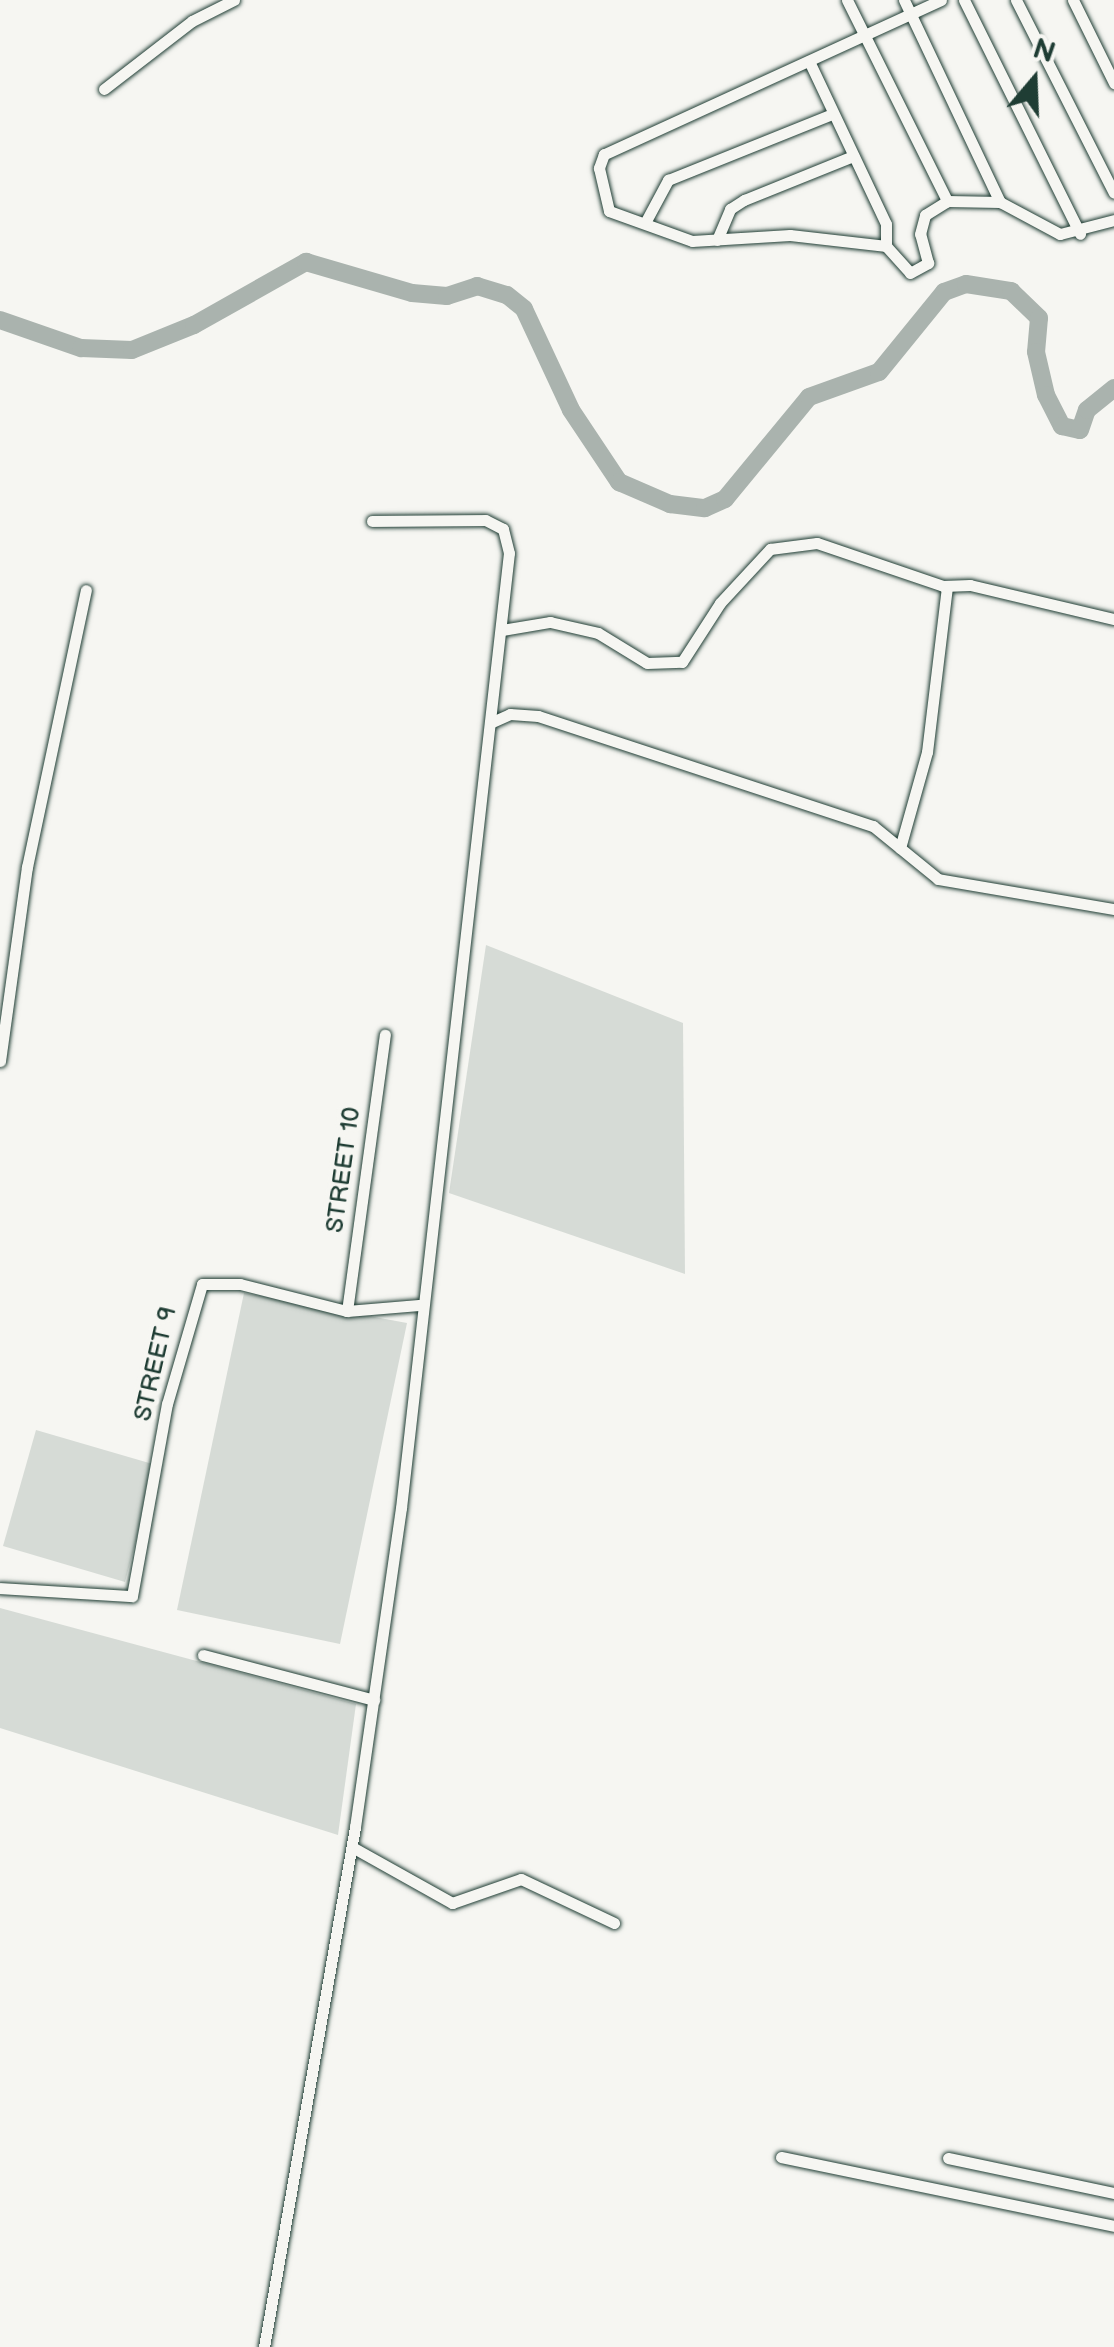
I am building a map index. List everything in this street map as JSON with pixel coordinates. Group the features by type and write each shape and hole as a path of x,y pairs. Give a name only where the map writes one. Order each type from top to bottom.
{"street":[{"path":"104,90 192,21 234,0"},
{"path":"847,0 947,201"},
{"path":"904,0 1000,202"},
{"path":"886,246 802,235 692,241 646,221 624,220 608,211 599,168 604,154 941,0"},
{"path":"964,0 1080,234"},
{"path":"1016,0 1114,194"},
{"path":"1073,0 1114,83"},
{"path":"809,61 886,224 886,246 903,270 924,270 928,257 921,225 932,208 947,201 1000,202 1047,230 1080,234 1114,220"},
{"path":"646,221 668,180 832,114"},
{"path":"717,240 730,209 744,200 852,156"},
{"path":"264,2347 352,1847 401,1508 419,1305 509,553 503,529 486,520 372,521"},
{"path":"502,630 550,622 598,633 647,663 682,662 720,604 779,544 829,544 948,586 970,585 1114,618"},
{"path":"900,848 927,752 948,586"},
{"path":"0,1062 27,867 86,590"},
{"path":"490,723 510,714 538,716 873,826 921,872 947,882 1114,910"},
{"name":"STREET 10","path":"347,1311 385,1035"},
{"name":"STREET 9","path":"0,1588 126,1600 134,1591 167,1404 197,1288 219,1280 347,1311"},
{"path":"347,1311 419,1305"},
{"path":"203,1656 374,1700"},
{"path":"352,1847 452,1903 522,1879 614,1924"},
{"path":"781,2156 1114,2226"},
{"path":"948,2158 1114,2193"}],"shaded area":[{"path":"486,945 683,1023 685,1274 449,1193"},
{"path":"244,1293 407,1323 340,1644 177,1610"},
{"path":"36,1430 156,1465 125,1582 3,1546"},
{"path":"0,1608 356,1704 338,1835 0,1728"}],"waterway":[{"path":"0,320 81,348 132,350 194,325 306,262 412,293 447,296 477,286 507,295 524,309 571,410 619,482 670,504 705,508 725,499 809,397 879,372 944,292 966,284 1011,291 1039,318 1036,352 1046,395 1062,426 1080,430 1087,410 1114,388"}]}
